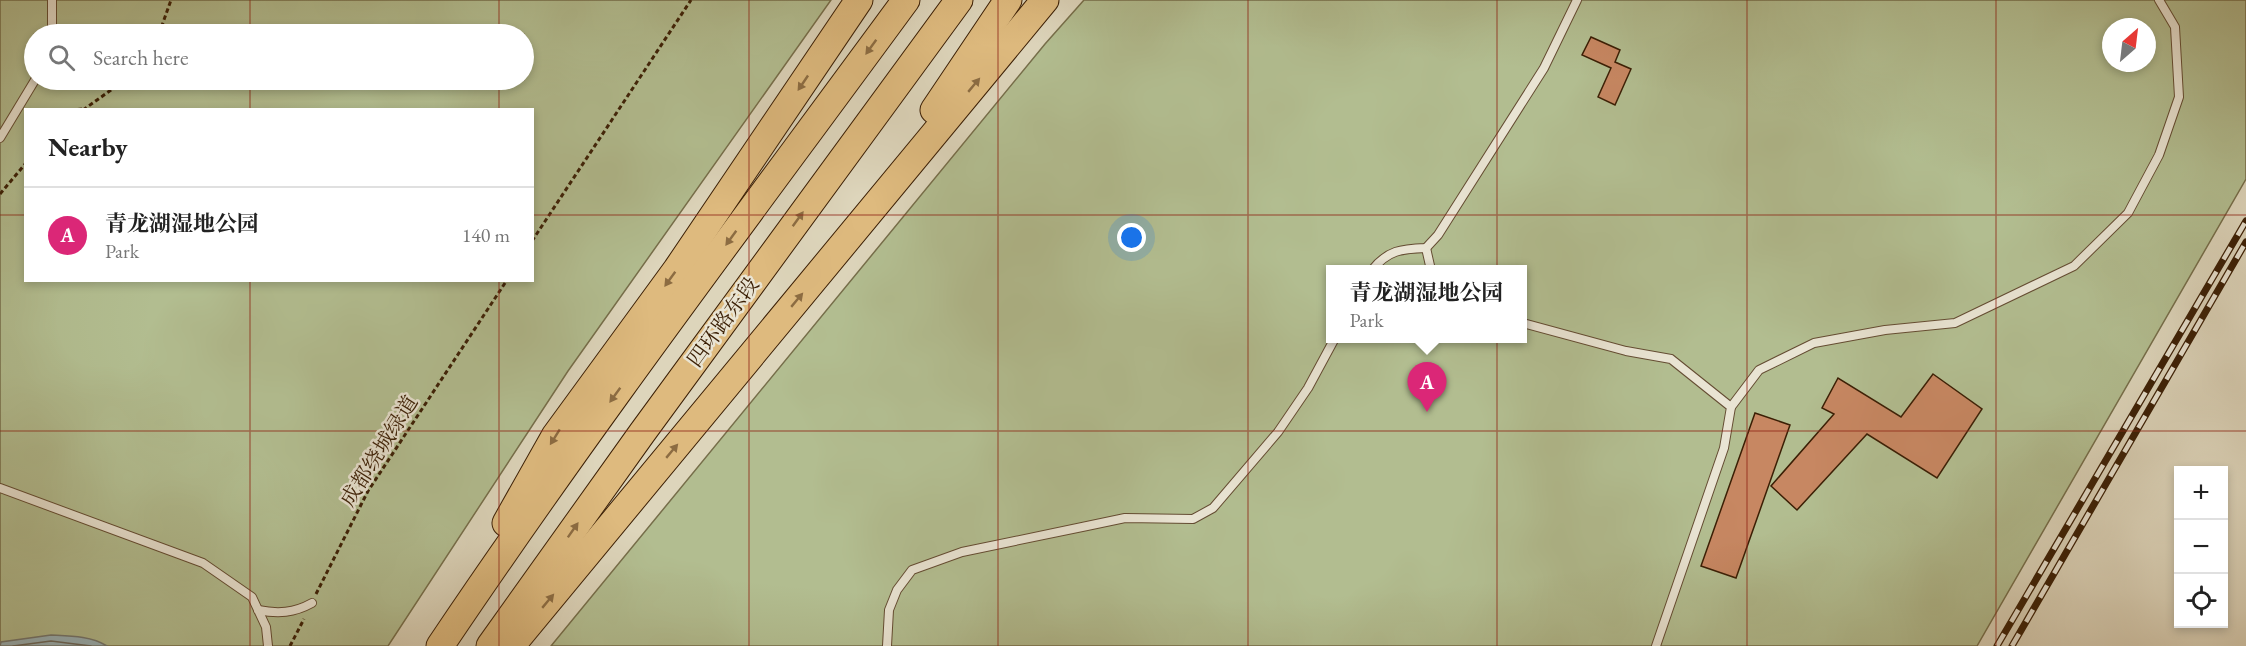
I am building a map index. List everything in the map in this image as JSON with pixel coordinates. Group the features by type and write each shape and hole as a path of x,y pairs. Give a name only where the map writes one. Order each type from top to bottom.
{"highway":[{"path":"438,646 555,436 677,269 859,0"},
{"name":"四环路东段","path":"438,646 609,404 906,0"},
{"name":"四环路东段","path":"490,646 642,433 959,0"},
{"path":"846,240 1008,0"},
{"path":"511,646 1045,0"}],"lane":[{"path":"52,0 52,24"},
{"path":"1376,265 1382,257 1402,249 1426,248 1438,235 1544,68 1577,0"},
{"path":"1656,646 1724,448 1731,407 1759,370 1814,343 1885,330 1955,323 2074,266 2128,213 2159,155 2179,97 2175,27 2159,0"},
{"path":"0,138 29,90"},
{"path":"1426,248 1430,265"},
{"path":"1527,324 1626,351 1671,359 1731,407"},
{"path":"887,646 889,610 897,590 912,570 962,552 1125,518 1193,519 1213,507 1278,432 1308,388 1333,343"},
{"path":"0,488 203,563 252,597 266,627 268,646"},
{"path":"258,610 274,613 297,611 312,603"}],"path":[{"path":"163,24 171,0"},
{"path":"534,238 691,0"},
{"path":"84,108 111,90"},
{"path":"0,194 24,165"},
{"name":"成都绕城绿道","path":"290,646 368,491 506,282"}],"green space":[{"path":"0,0 831,0 568,371 388,646 0,646"},
{"path":"1084,0 2246,0 2246,179 1977,646 551,646 1045,44"}],"water":[{"path":"51,635 87,638 107,646 0,646 1,642"}],"building":[{"path":"1591,37 1620,50 1615,62 1631,69 1615,105 1598,97 1611,68 1582,55"},
{"path":"1933,374 1982,409 1937,478 1867,434 1797,510 1771,486 1834,414 1822,408 1838,378 1901,417"},
{"path":"1755,413 1790,425 1736,578 1701,566"}],"railway":[{"path":"1997,646 2246,221"},
{"path":"2012,646 2246,242"}],"place":[{"name":"青龙湖湿地公园","path":"1427,412"}]}
